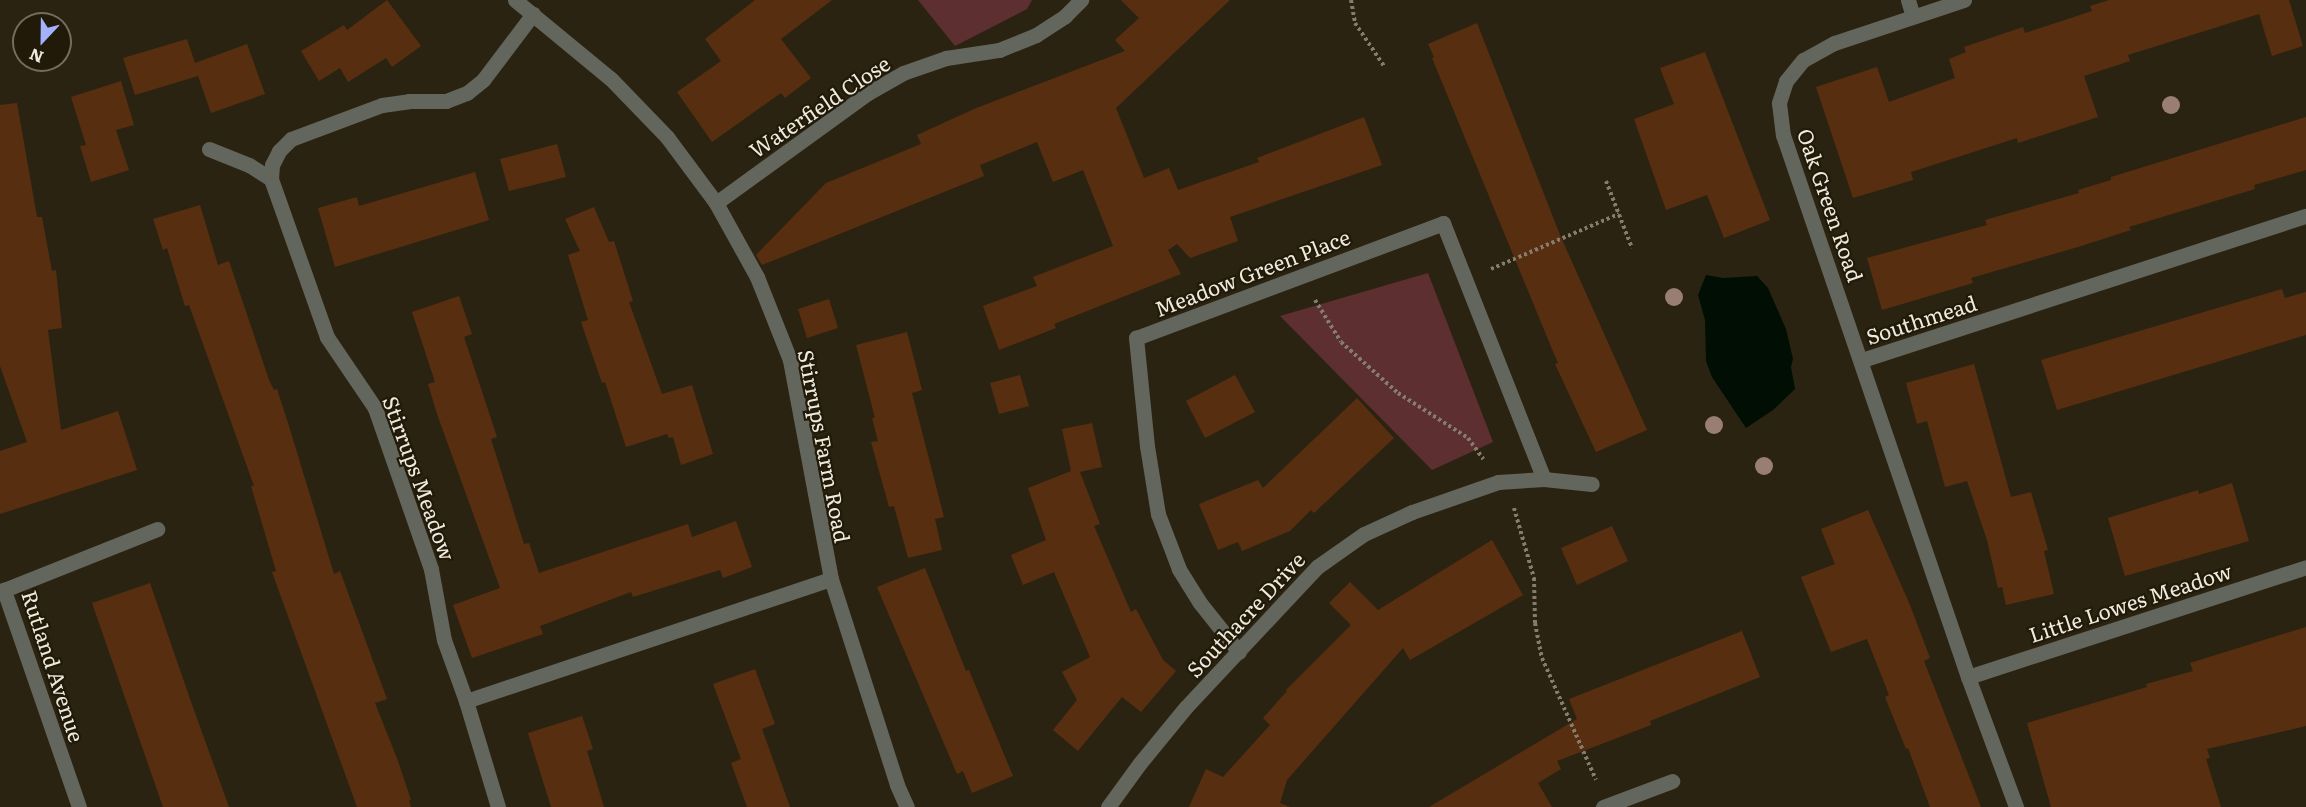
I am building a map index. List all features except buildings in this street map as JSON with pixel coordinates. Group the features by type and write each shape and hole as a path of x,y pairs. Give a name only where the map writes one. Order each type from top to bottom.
{"street":[{"name":"Stirrups Farm Road","path":"515,0 611,79 667,137 716,203 757,277 790,360 831,579 897,785 907,807"},
{"name":"Waterfield Close","path":"716,203 868,93 903,73 946,58 999,50 1036,35 1065,16 1080,0"},
{"path":"1908,0 1912,16"},
{"name":"Oak Green Road","path":"1862,360 1782,135 1779,103 1786,81 1803,60 1834,43 1964,0"},
{"path":"209,148 249,165 271,179 272,165 279,151 291,140 382,105 409,101 446,101 466,93 483,80 533,14"},
{"name":"Stirrups Meadow","path":"271,179 327,337 375,408 431,569 444,640 466,701 498,807"},
{"name":"Southmead","path":"2016,807 1968,677 1862,360 2306,216"},
{"name":"Meadow Green Place","path":"1239,652 1200,603 1179,569 1158,514 1147,446 1136,338 1443,223 1544,479"},
{"name":"Southacre Drive","path":"1108,807 1140,763 1186,707 1317,567 1364,534 1412,512 1498,482 1544,479 1592,484"},
{"name":"Rutland Avenue","path":"79,807 4,590 157,529"},
{"name":"Little Lowes Meadow","path":"1968,677 2306,567"},
{"path":"466,701 831,579"},
{"path":"1605,806 1631,803 1672,781"}],"path":[{"path":"1351,0 1355,23 1384,66"},
{"path":"1606,181 1632,248"},
{"path":"1466,280 1619,214"},
{"path":"1300,277 1341,342 1398,393 1468,438 1498,482 1510,495 1534,578 1535,623 1542,658 1605,806"}],"shaded area":[{"path":"918,0 1032,0 1027,9 955,46"},
{"path":"1428,273 1493,442 1432,470 1280,316"},
{"path":"1706,275 1723,278 1757,276 1768,288 1786,329 1793,359 1791,367 1795,389 1773,410 1746,428 1712,377 1706,361 1705,320 1698,295"}]}
